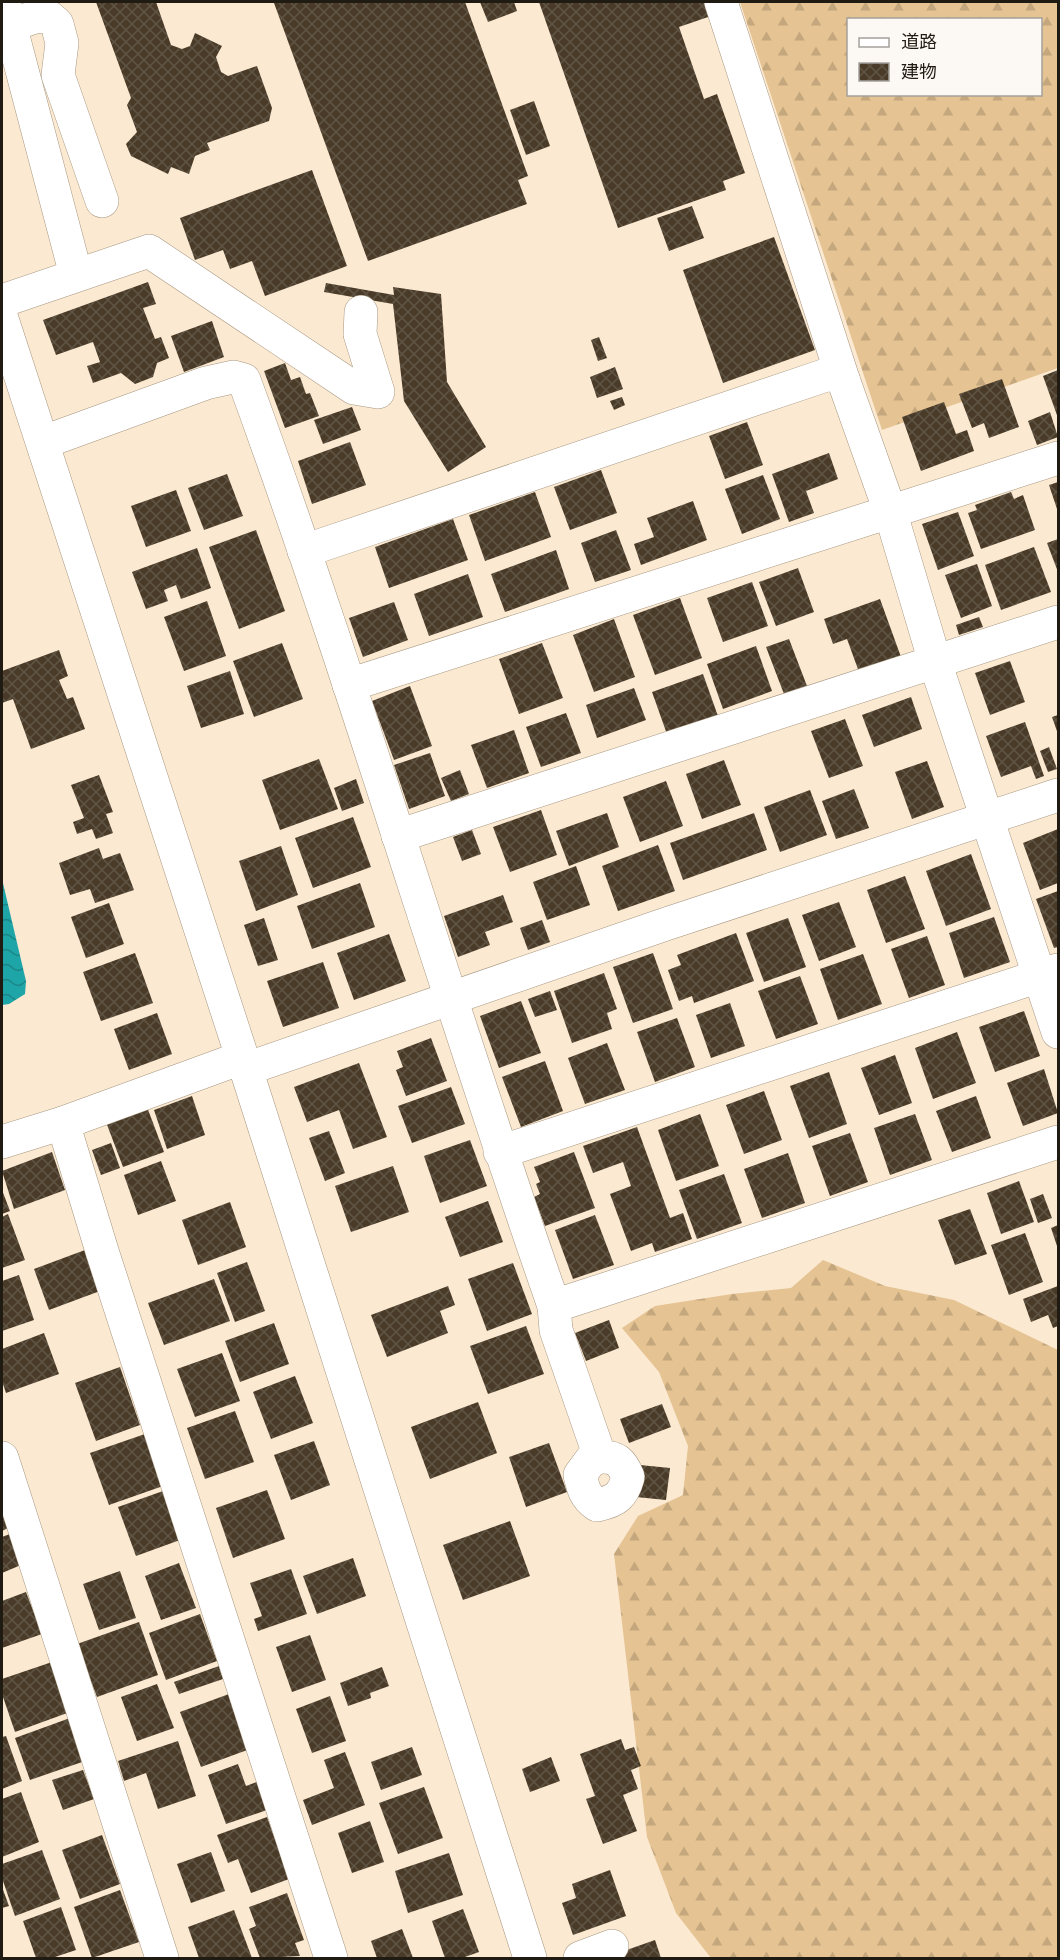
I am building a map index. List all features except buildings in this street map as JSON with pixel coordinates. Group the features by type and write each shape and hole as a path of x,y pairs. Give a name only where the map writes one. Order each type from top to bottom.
{"street":[{"path":"721,2 843,379 891,514 935,662 987,819 1049,973 1059,1032"},
{"path":"76,276 7,13 49,17 57,24 62,43 58,75 102,201"},
{"path":"2,301 149,251 354,388 378,392 360,334 362,312"},
{"path":"2,319 44,442 530,1959"},
{"path":"304,551 829,374 843,379"},
{"path":"44,442 206,383 233,377 244,380 304,551 449,998 554,1306 556,1329 600,1457"},
{"path":"348,685 891,514 1059,458"},
{"path":"398,836 1059,622"},
{"path":"2,1142 449,998 1059,795"},
{"path":"500,1152 1049,973"},
{"path":"63,1123 180,1497 330,1959"},
{"path":"554,1306 1059,1142"},
{"path":"2,1458 162,1959"},
{"path":"580,1959 612,1946"}],"green space":[{"path":"740,2 1058,2 1058,368 882,430"},
{"path":"823,1260 885,1286 954,1300 1058,1350 1058,1958 711,1958 676,1913 647,1837 614,1554 638,1516 683,1495 688,1446 659,1372 622,1328 655,1306 791,1288"}],"water":[{"path":"2,879 26,981 25,994 9,1004 2,1005"}]}
